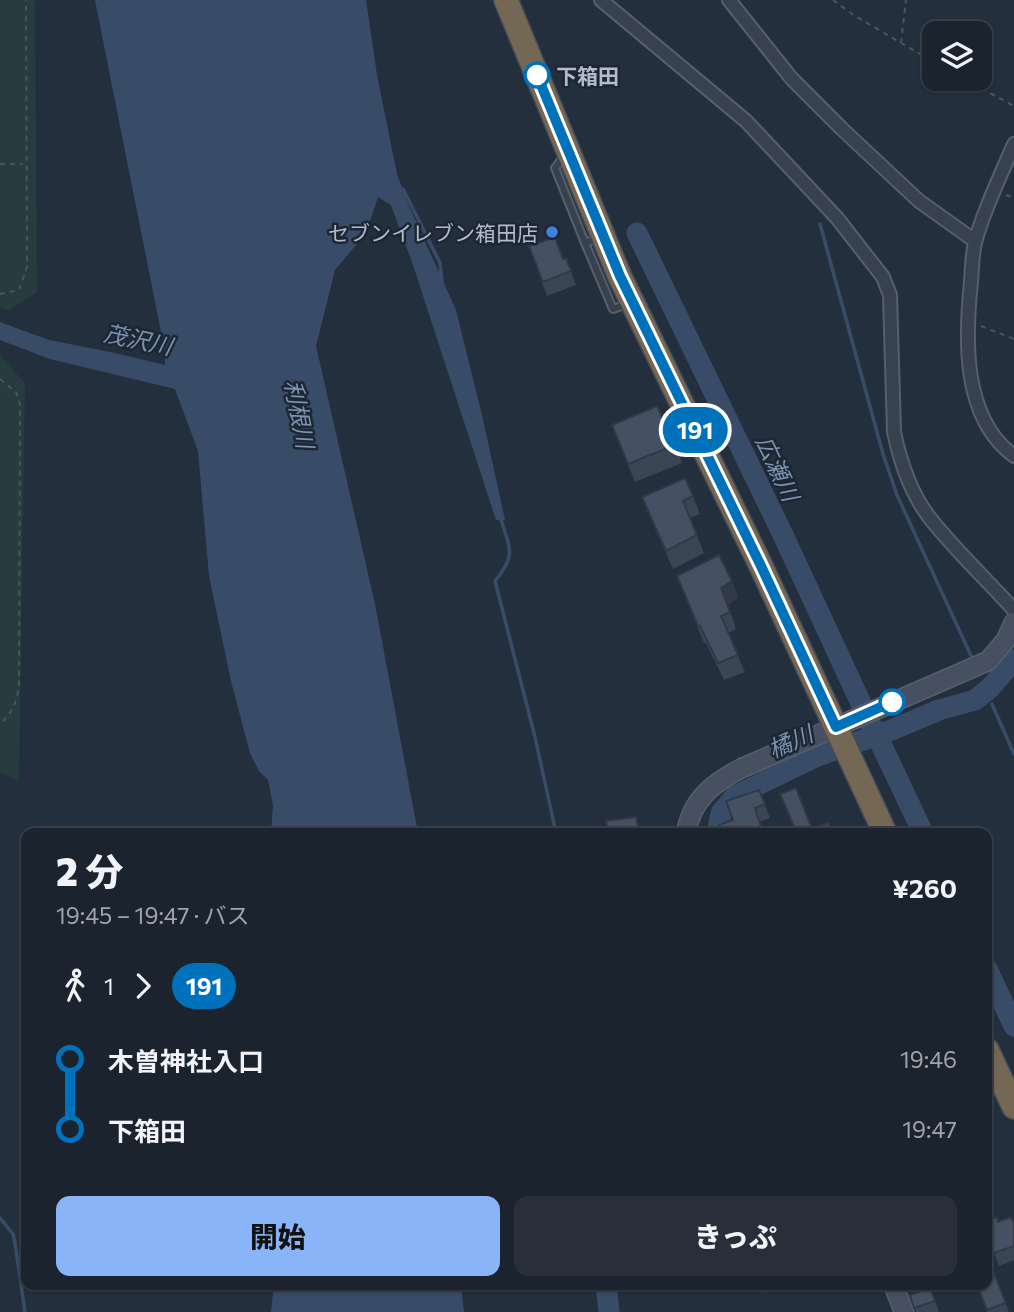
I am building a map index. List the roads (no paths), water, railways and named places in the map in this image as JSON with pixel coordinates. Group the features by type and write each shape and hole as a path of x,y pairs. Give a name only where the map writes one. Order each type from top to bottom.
{"highway":[{"path":"506,0 568,150 594,240 632,301 761,566 844,728 855,769 883,828"},
{"path":"992,1061 1014,1107"}],"street":[{"path":"601,0 746,121 837,218 883,277 890,295 894,432 898,454 928,516 1014,610"},
{"path":"729,0 792,79 842,129 919,201 975,241"},
{"path":"1014,144 975,241 967,320 971,378 983,416 989,431 1014,456"},
{"path":"687,828 691,814 715,783 844,728 878,708 988,661 1006,640 1014,622"},
{"path":"895,1290 904,1312"}],"water":[{"name":"利根川","path":"95,0 366,0 377,75 397,174 456,310 505,520 496,520 391,205 378,197 366,233 335,270 316,346 375,604 417,828 271,828 273,805 268,780 259,771 250,753 231,681 209,576 198,451 175,389 50,359 0,340 0,322 49,340 165,365 165,352"},
{"path":"273,1290 462,1290 464,1312 271,1312"}],"waterway":[{"path":"403,189 440,263 442,281"},
{"path":"820,224 883,454 897,495 973,660"},
{"name":"広瀬川","path":"637,233 784,537 871,725"},
{"path":"500,516 509,557 495,581 535,737 555,828"},
{"name":"橘川","path":"718,828 721,813 735,796 815,757 939,710 975,700 990,688 1014,660"},
{"path":"992,704 1014,754"},
{"name":"広瀬川","path":"881,744 921,828"},
{"name":"広瀬川","path":"992,980 1014,1026"},
{"path":"0,1218 13,1234 21,1284"},
{"path":"22,1290 25,1312"},
{"name":"橘川","path":"607,1290 609,1312"}],"place":[{"name":"下箱田","path":"537,75"},
{"name":"セブンイレブン箱田店","path":"552,232"}],"water label":[{"name":"茂沢川","path":"138,339"}]}
